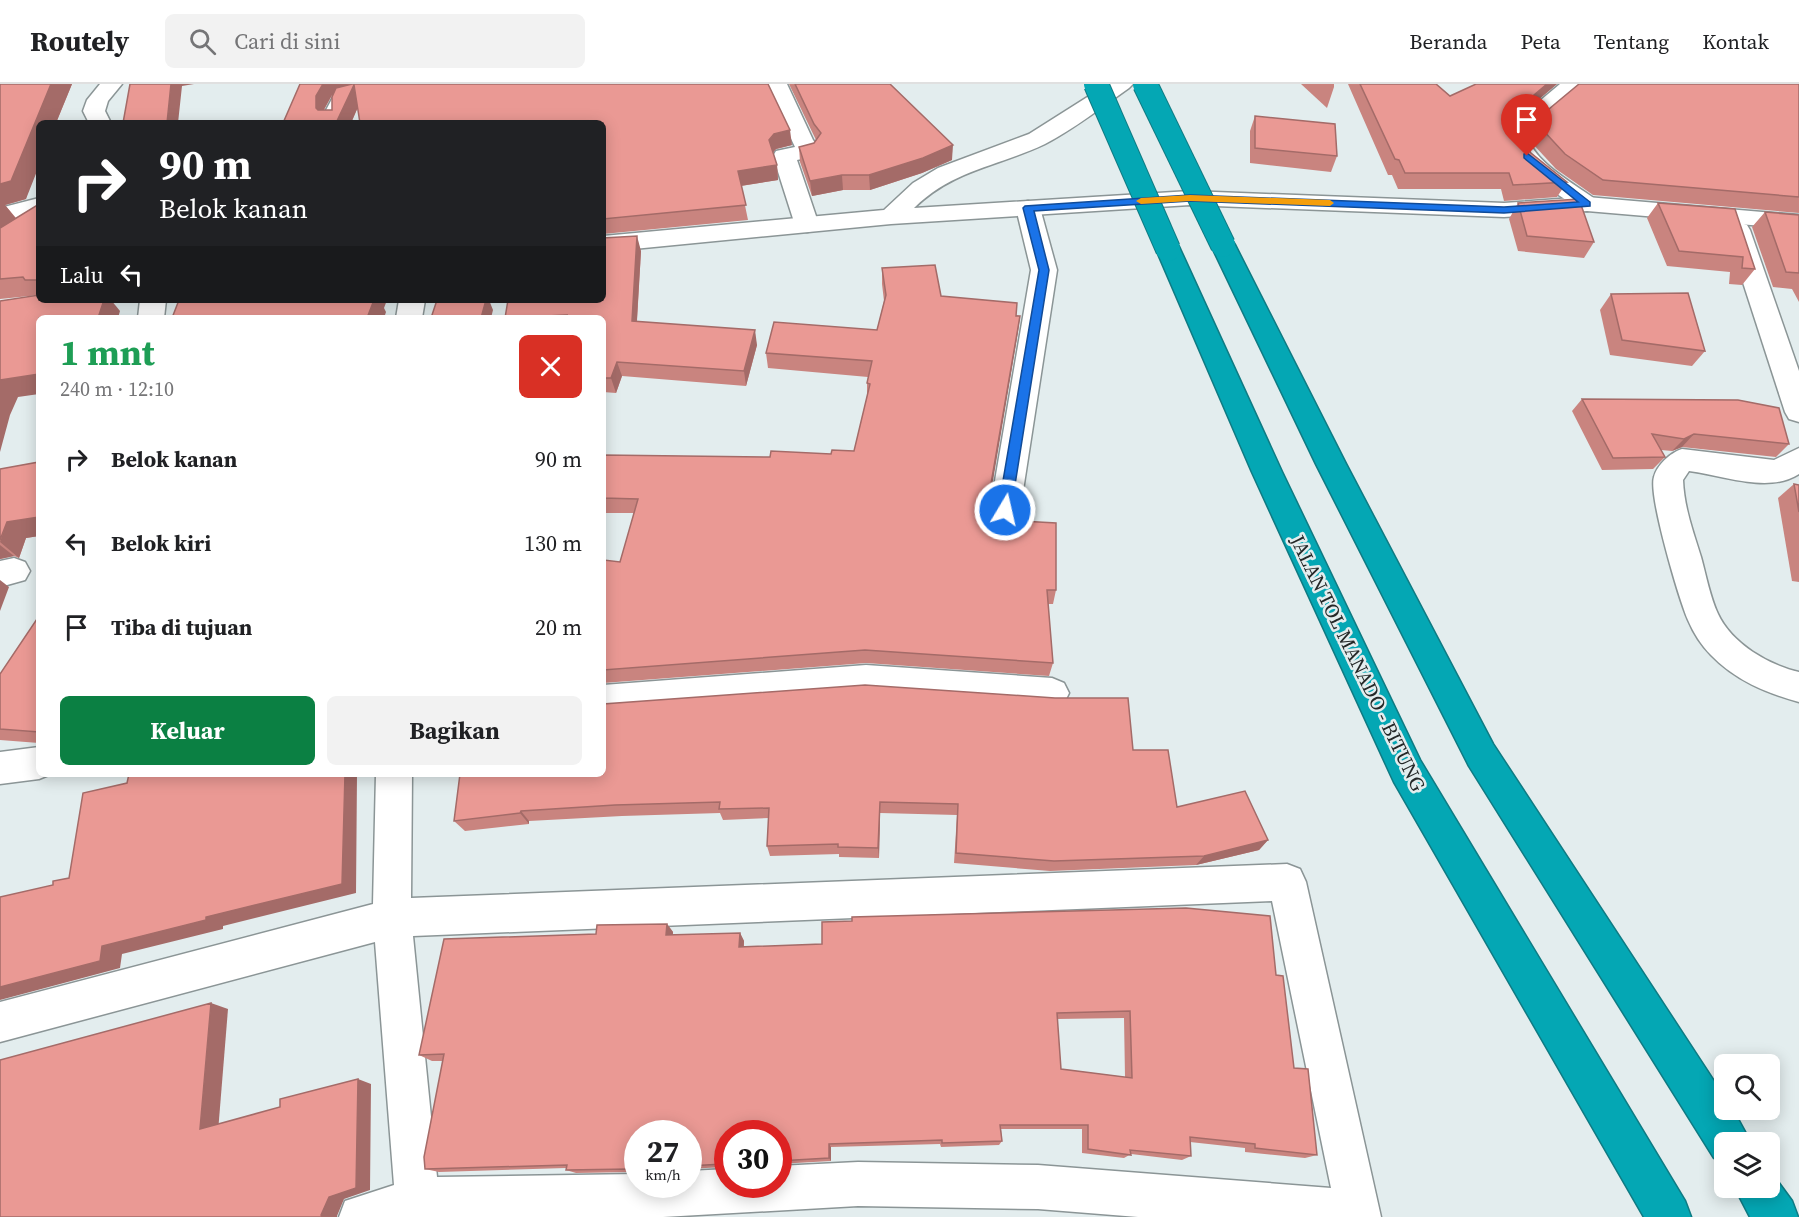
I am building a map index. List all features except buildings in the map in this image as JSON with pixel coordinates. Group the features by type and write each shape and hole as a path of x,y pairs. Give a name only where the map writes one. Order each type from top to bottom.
{"highway":[{"name":"JALAN TOL MANADO - BITUNG","path":"1096,84 1267,472 1407,771 1669,1217"},
{"path":"1145,84 1326,453 1481,755 1722,1132"},
{"path":"1764,1198 1776,1217"}],"street":[{"path":"98,120 94,111 98,100 111,84"},
{"path":"776,84 803,143 809,149 807,152 784,156 807,225"},
{"path":"891,217 921,188 946,173 1038,139 1122,84"},
{"path":"1573,84 1514,132 1514,138 1536,165 1587,204"},
{"path":"606,244 891,217 1190,198 1504,210 1587,204 1799,222"},
{"path":"0,215 36,206"},
{"path":"1005,510 1044,270 1028,208"},
{"path":"1734,216 1799,412"},
{"path":"1799,459 1783,470 1754,470 1705,461 1682,460 1668,478 1669,503 1704,620 1721,644 1738,658 1772,680 1799,687"},
{"path":"606,700 866,680 1052,693"},
{"path":"0,768 36,763"},
{"path":"394,777 392,918 418,1208"},
{"path":"0,1022 392,918 1287,882 1358,1215 1038,1187 858,1184 418,1208 361,1217"}],"lane":[{"path":"332,120 331,112 337,99 396,84"}],"slow traffic":[{"path":"1141,201 1190,198 1330,203"}],"route":[{"path":"1005,510 1044,270 1028,208 1190,198 1504,210 1587,204 1527,156"}]}
